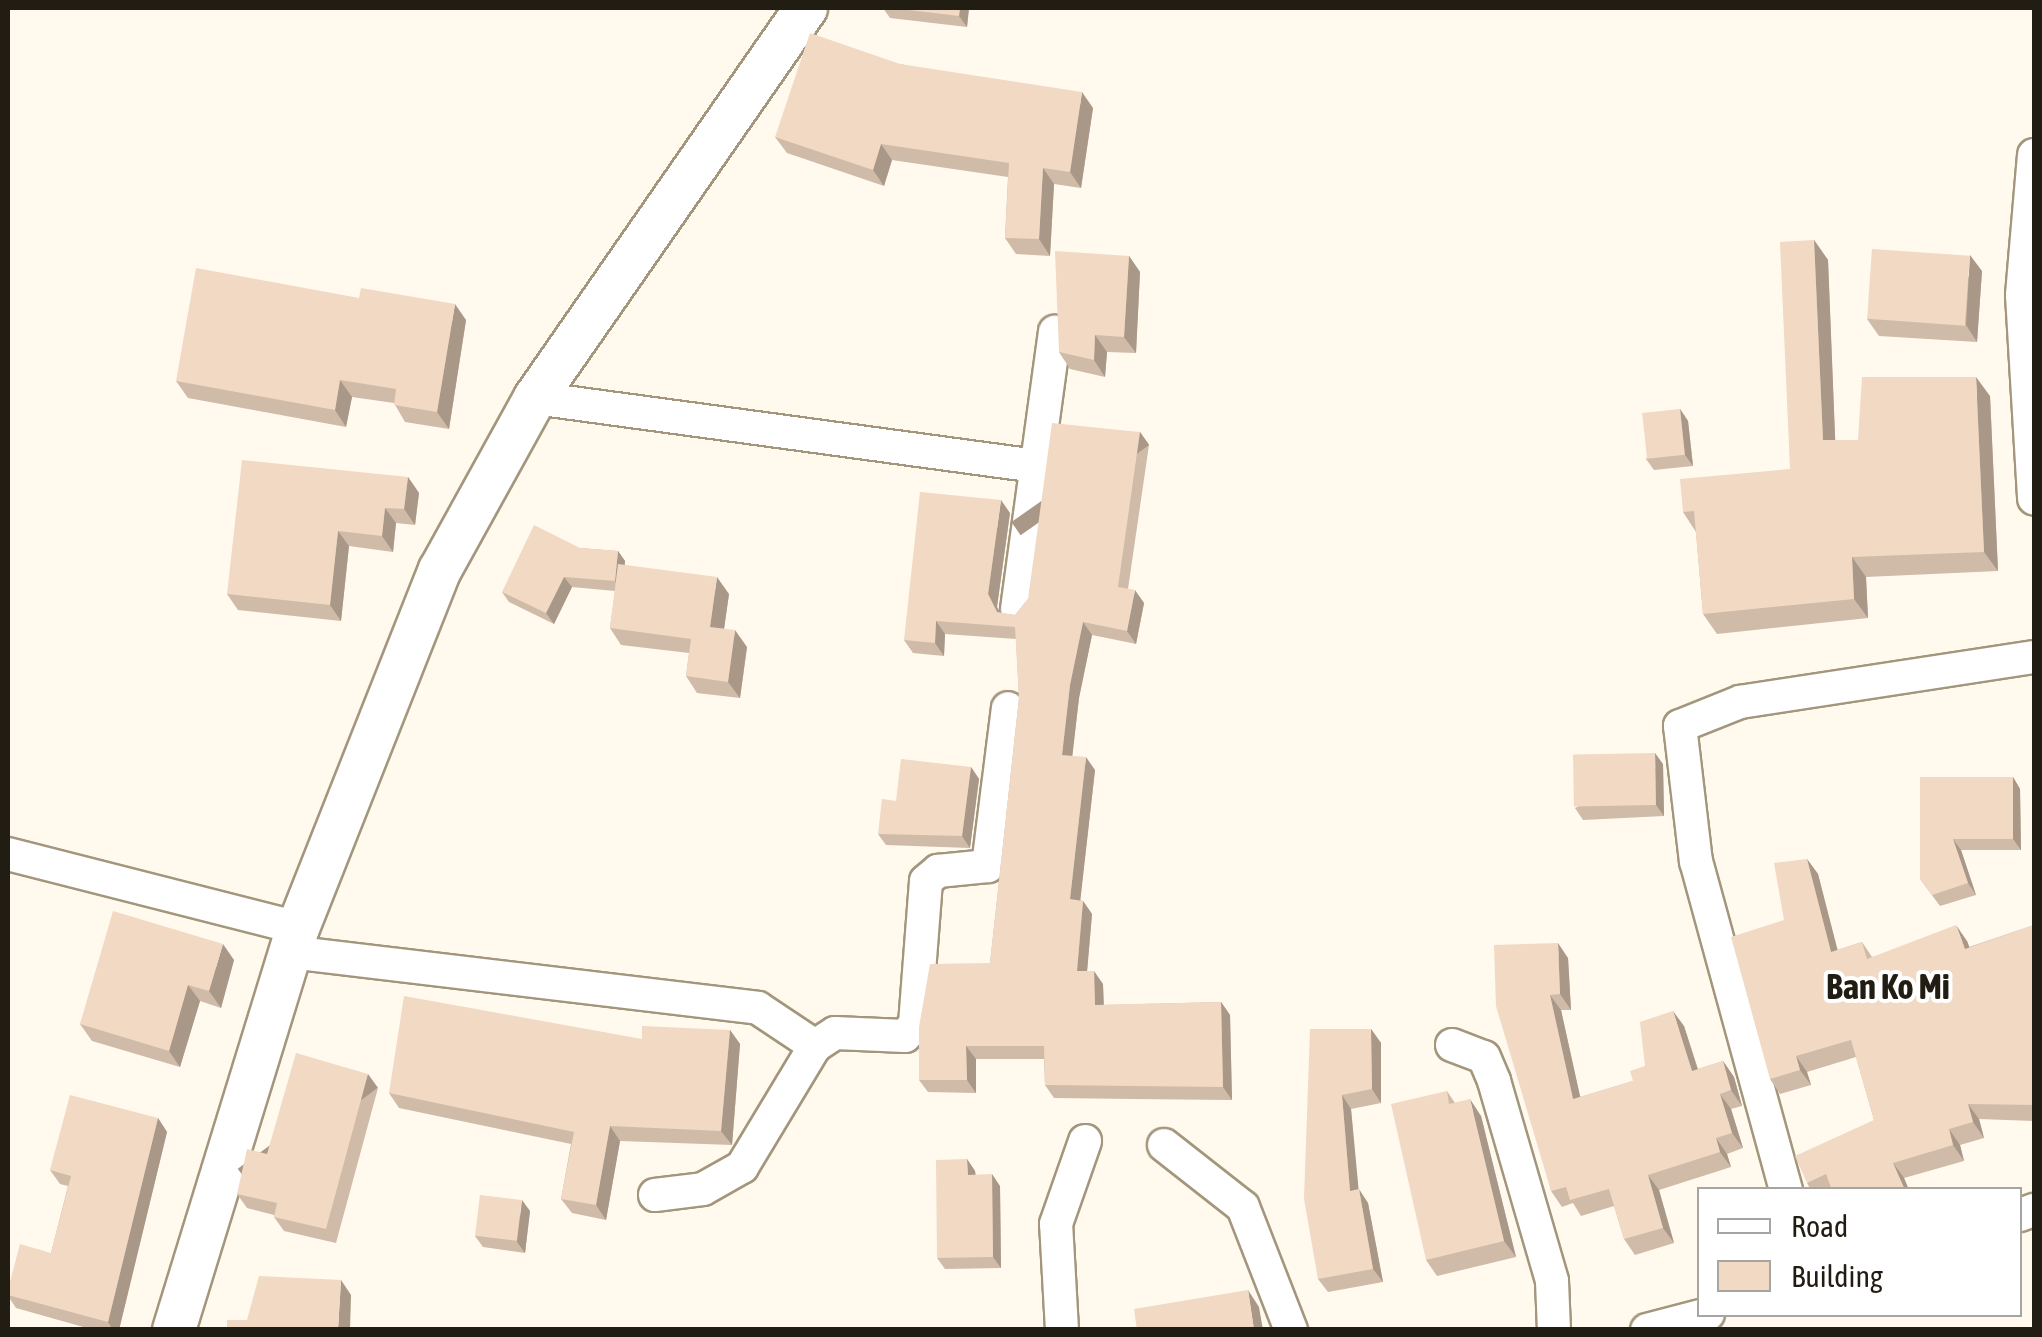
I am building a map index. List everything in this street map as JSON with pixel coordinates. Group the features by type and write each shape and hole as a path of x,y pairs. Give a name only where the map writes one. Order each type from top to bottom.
{"street":[{"path":"174,1330 294,940 402,650 536,398 806,8"},
{"path":"2034,156 2024,218 2034,499"},
{"path":"1017,609 1055,332"},
{"path":"536,398 1036,466"},
{"path":"1785,1187 1696,862 1680,726 1740,702 2034,657"},
{"path":"655,1194 703,1188 742,1166 815,1046 835,1032 912,1032 920,897 938,871 988,866 1008,708"},
{"path":"8,854 294,940 758,1008 815,1046"},
{"path":"1452,1045 1484,1057 1494,1081 1552,1282 1554,1330"},
{"path":"1062,1330 1056,1224 1085,1141"},
{"path":"1164,1145 1243,1207 1291,1330"},
{"path":"1647,1330 1697,1317"}],"building":[{"path":"892,8 960,8 959,16"},
{"path":"810,33 900,64 1082,92 1070,172 1043,168 1039,239 1005,238 1009,163 881,144 873,170 775,137"},
{"path":"1814,240 1823,440 1858,440 1862,377 1976,377 1984,552 1852,557 1854,599 1703,614 1694,511 1683,512 1680,479 1790,469 1780,242"},
{"path":"1872,249 1970,256 1965,326 1867,319"},
{"path":"1055,251 1129,256 1124,337 1095,335 1094,360 1059,352"},
{"path":"196,268 359,298 361,288 455,304 437,412 394,405 396,389 340,380 335,410 176,381"},
{"path":"1680,409 1685,455 1647,459 1642,413"},
{"path":"1052,423 1140,432 1118,587 1135,590 1127,631 1083,622 1070,685 1062,755 1086,757 1070,899 1083,901 1077,971 1094,971 1095,1005 1221,1002 1223,1087 1045,1085 1044,1046 966,1046 967,1080 919,1080 919,1027 930,964 990,963 1019,698 1015,627 936,621 935,643 904,640 920,492 1001,500 988,594 997,612 1015,615 1028,599"},
{"path":"242,460 408,477 404,509 385,508 382,536 338,531 330,605 227,594"},
{"path":"534,525 580,548 618,551 615,581 564,577 546,613 502,592"},
{"path":"618,564 717,577 710,627 735,630 728,682 686,676 691,639 610,628"},
{"path":"1655,753 1656,805 1574,806 1573,754"},
{"path":"901,759 971,767 962,836 878,834 882,799 896,801"},
{"path":"1920,777 2013,777 2013,839 1953,839 1968,883 1932,895 1920,879"},
{"path":"1807,859 1831,952 1862,942 1867,959 1956,925 1965,949 2034,925 2034,1105 1968,1104 1973,1122 1949,1129 1953,1145 1893,1163 1904,1187 1831,1187 1826,1174 1807,1183 1795,1156 1874,1120 1851,1040 1796,1056 1800,1070 1770,1079 1731,937 1784,920 1774,863"},
{"path":"113,911 223,944 209,991 188,985 169,1051 80,1024"},
{"path":"1558,943 1560,994 1550,995 1573,1099 1633,1081 1630,1071 1645,1066 1640,1022 1673,1011 1692,1071 1723,1061 1731,1090 1720,1094 1732,1133 1716,1138 1720,1152 1648,1175 1663,1228 1624,1239 1609,1189 1570,1200 1566,1187 1551,1191 1496,1006 1494,945"},
{"path":"404,996 642,1039 642,1026 730,1030 721,1131 610,1126 596,1205 561,1199 574,1132 389,1093"},
{"path":"1310,1029 1371,1029 1372,1089 1342,1095 1350,1191 1359,1189 1373,1269 1318,1279 1304,1199"},
{"path":"296,1053 368,1074 326,1229 274,1217 277,1203 237,1194 247,1149 267,1154"},
{"path":"1447,1091 1449,1104 1470,1099 1504,1241 1426,1260 1391,1104"},
{"path":"70,1095 158,1118 108,1322 8,1295 20,1244 51,1253 71,1176 50,1170"},
{"path":"967,1159 968,1175 992,1174 993,1257 937,1258 936,1160"},
{"path":"480,1195 522,1200 517,1241 475,1236"},
{"path":"259,1276 341,1280 338,1330 227,1330 227,1320 247,1320"},
{"path":"1248,1290 1254,1330 1137,1330 1134,1309"}],"district":[{"name":"Ban Ko Mi","path":"1888,986"}]}
